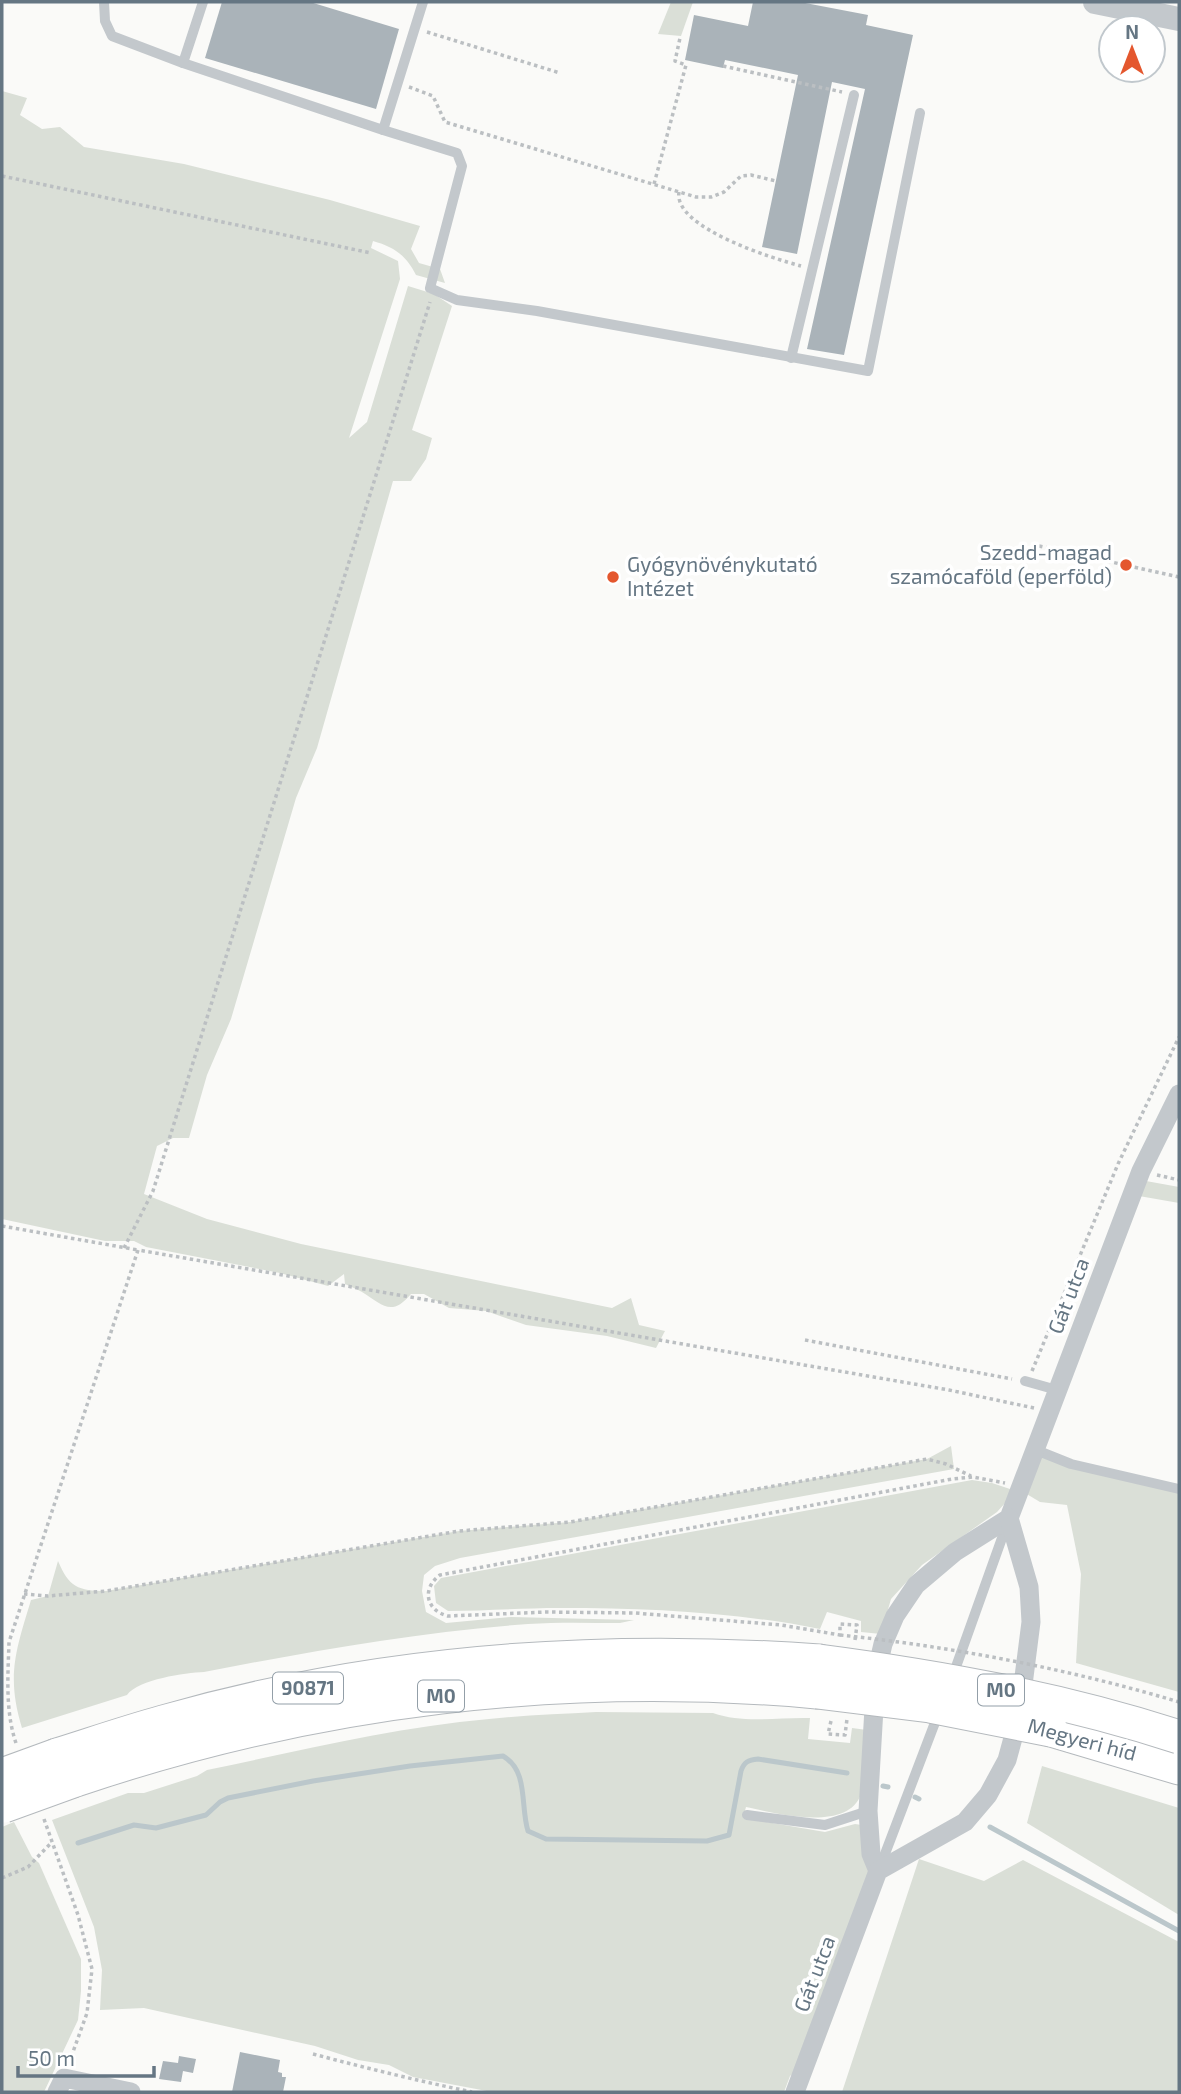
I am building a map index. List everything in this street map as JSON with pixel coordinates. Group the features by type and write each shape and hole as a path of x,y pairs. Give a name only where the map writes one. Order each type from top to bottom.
{"highway":[{"name":"M0","path":"566,1657 710,1655 817,1661"},
{"name":"90871","path":"2,1796 163,1721 330,1684 407,1671 485,1662 566,1657"},
{"name":"M0","path":"65,1768 124,1763 247,1730 402,1701 544,1686 663,1684 765,1687 817,1661"},
{"name":"Megyeri híd","path":"817,1661 1041,1698 1179,1737"},
{"name":"Megyeri híd","path":"817,1661 930,1706 1051,1730 1179,1768"}],"street":[{"path":"1095,2 1179,19"},
{"name":"Gát utca","path":"1009,1518 1140,1171 1179,1094"},
{"path":"1009,1518 1029,1587 1031,1622 1020,1716 1007,1759 988,1795 965,1822 878,1871 872,1854 867,1811 879,1654 895,1616 916,1585 955,1552 1009,1518"},
{"name":"Gát utca","path":"795,2092 878,1871"},
{"path":"61,2085 131,2092"}],"lane":[{"path":"104,2 105,21 112,36 183,63 457,153 461,166 430,288 457,300 537,311 868,371 920,113"},
{"path":"183,63 203,2"},
{"path":"383,130 423,2"},
{"path":"791,358 855,95"},
{"path":"1025,1381 1057,1390"},
{"path":"1036,1450 1071,1464 1179,1489"},
{"path":"878,1871 971,1629 1009,1518"},
{"path":"747,1815 825,1825 867,1811"}],"path":[{"path":"415,28 560,73"},
{"path":"654,184 685,65 675,61 680,38"},
{"path":"723,65 855,95"},
{"path":"397,84 433,96 445,122 696,197 711,197 724,192 741,176 776,181"},
{"path":"2,176 371,253"},
{"path":"680,191 678,198 696,220 738,246 813,270"},
{"path":"124,1248 153,1191 430,306 430,288"},
{"path":"1039,546 1179,577"},
{"path":"805,1340 1025,1381 1034,1368 1118,1164 1179,1037"},
{"path":"2,1226 949,1390 1049,1411"},
{"path":"16,1743 12,1731 8,1684 9,1642 138,1251"},
{"path":"24,1594 48,1596 106,1591 459,1531 570,1522 927,1458 973,1477 1004,1483 1020,1490"},
{"path":"973,1477 440,1575 428,1590 429,1599 435,1610 448,1616 536,1612 635,1613 781,1625 817,1661 926,1646 1100,1680 1179,1702"},
{"path":"43,1817 78,1914 92,1969 88,2013 61,2085"},
{"path":"2,1878 28,1867 52,1842"},
{"path":"313,2054 385,2070 407,2079 472,2092"}],"shaded area":[{"path":"671,2 693,2 681,36 658,34"},
{"path":"2,91 27,98 20,115 42,129 60,127 84,147 184,164 330,200 420,226 411,249 419,263 440,269 445,283 416,275 399,253 373,241 371,248 398,261 400,279 349,438 367,422 408,286 434,294 452,306 412,430 432,438 426,459 411,481 393,481 317,748 296,798 231,1019 207,1075 189,1138 173,1138 157,1146 144,1194 207,1219 301,1244 612,1308 631,1298 639,1325 665,1331 656,1348 607,1336 526,1325 486,1311 449,1308 424,1294 411,1294 398,1305 386,1307 345,1284 344,1274 328,1286 280,1273 146,1247 134,1241 105,1241 2,1219"},
{"path":"1146,1181 1179,1187 1179,1203 1139,1196"},
{"path":"951,1446 954,1469 460,1558 435,1566 424,1575 422,1591 426,1612 446,1623 511,1617 634,1620 620,1623 528,1624 447,1632 174,1675 141,1685 127,1695 22,1728 14,1678 17,1649 31,1600 48,1596 58,1561 66,1577 76,1586 106,1591 459,1531 570,1522 927,1459"},
{"path":"1036,1450 1179,1489 1179,1692 1076,1663 1081,1574 1067,1505 1040,1502 1020,1490"},
{"path":"972,1480 1016,1491 997,1512 922,1565 891,1599 881,1634 861,1632 861,1621 827,1612 820,1629 691,1612 560,1608 448,1611 436,1603 434,1586 441,1578"},
{"path":"596,1712 713,1713 749,1719 810,1718 808,1739 850,1743 852,1728 867,1730 863,1787 853,1806 826,1817 791,1816 746,1807 743,1818 825,1832 855,1824 862,1825 870,1871 797,2070 790,2076 784,2092 492,2092 413,2077 389,2065 358,2060 315,2046 144,2008 100,2010 102,1970 94,1927 52,1820 128,1793 144,1793 197,1776 207,1770 348,1740 454,1723"},
{"path":"1042,1766 1179,1808 1179,1915 1027,1823"},
{"path":"14,1822 32,1857 39,1863 81,1959 78,2020 44,2092 2,2092 2,1827"},
{"path":"919,1859 984,1881 1023,1860 1179,1942 1179,2092 842,2092"}],"building":[{"path":"222,2 310,2 399,29 376,109 205,58"},
{"path":"753,2 800,2 868,15 866,25 913,35 844,355 807,349 865,89 832,82 797,254 762,247 798,75 725,60 723,68 685,60 694,15 748,26"},
{"path":"240,2052 280,2060 278,2072 282,2073 282,2077 286,2077 283,2092 232,2092"},
{"path":"179,2056 196,2059 193,2073 183,2071 181,2082 159,2079 163,2061 178,2063"}],"waterway":[{"path":"78,1843 134,1825 156,1828 206,1815 228,1798 410,1766 503,1756 517,1771 528,1831 546,1839 707,1841 729,1835 741,1771 749,1761 758,1759 847,1773"},
{"path":"883,1786 888,1787"},
{"path":"915,1797 919,1799"},
{"path":"990,1827 1179,1931"}],"place":[{"name":"Szedd-magad szamócaföld (eperföld)","path":"1126,565"},
{"name":"Gyógynövénykutató Intézet","path":"613,577"}]}
